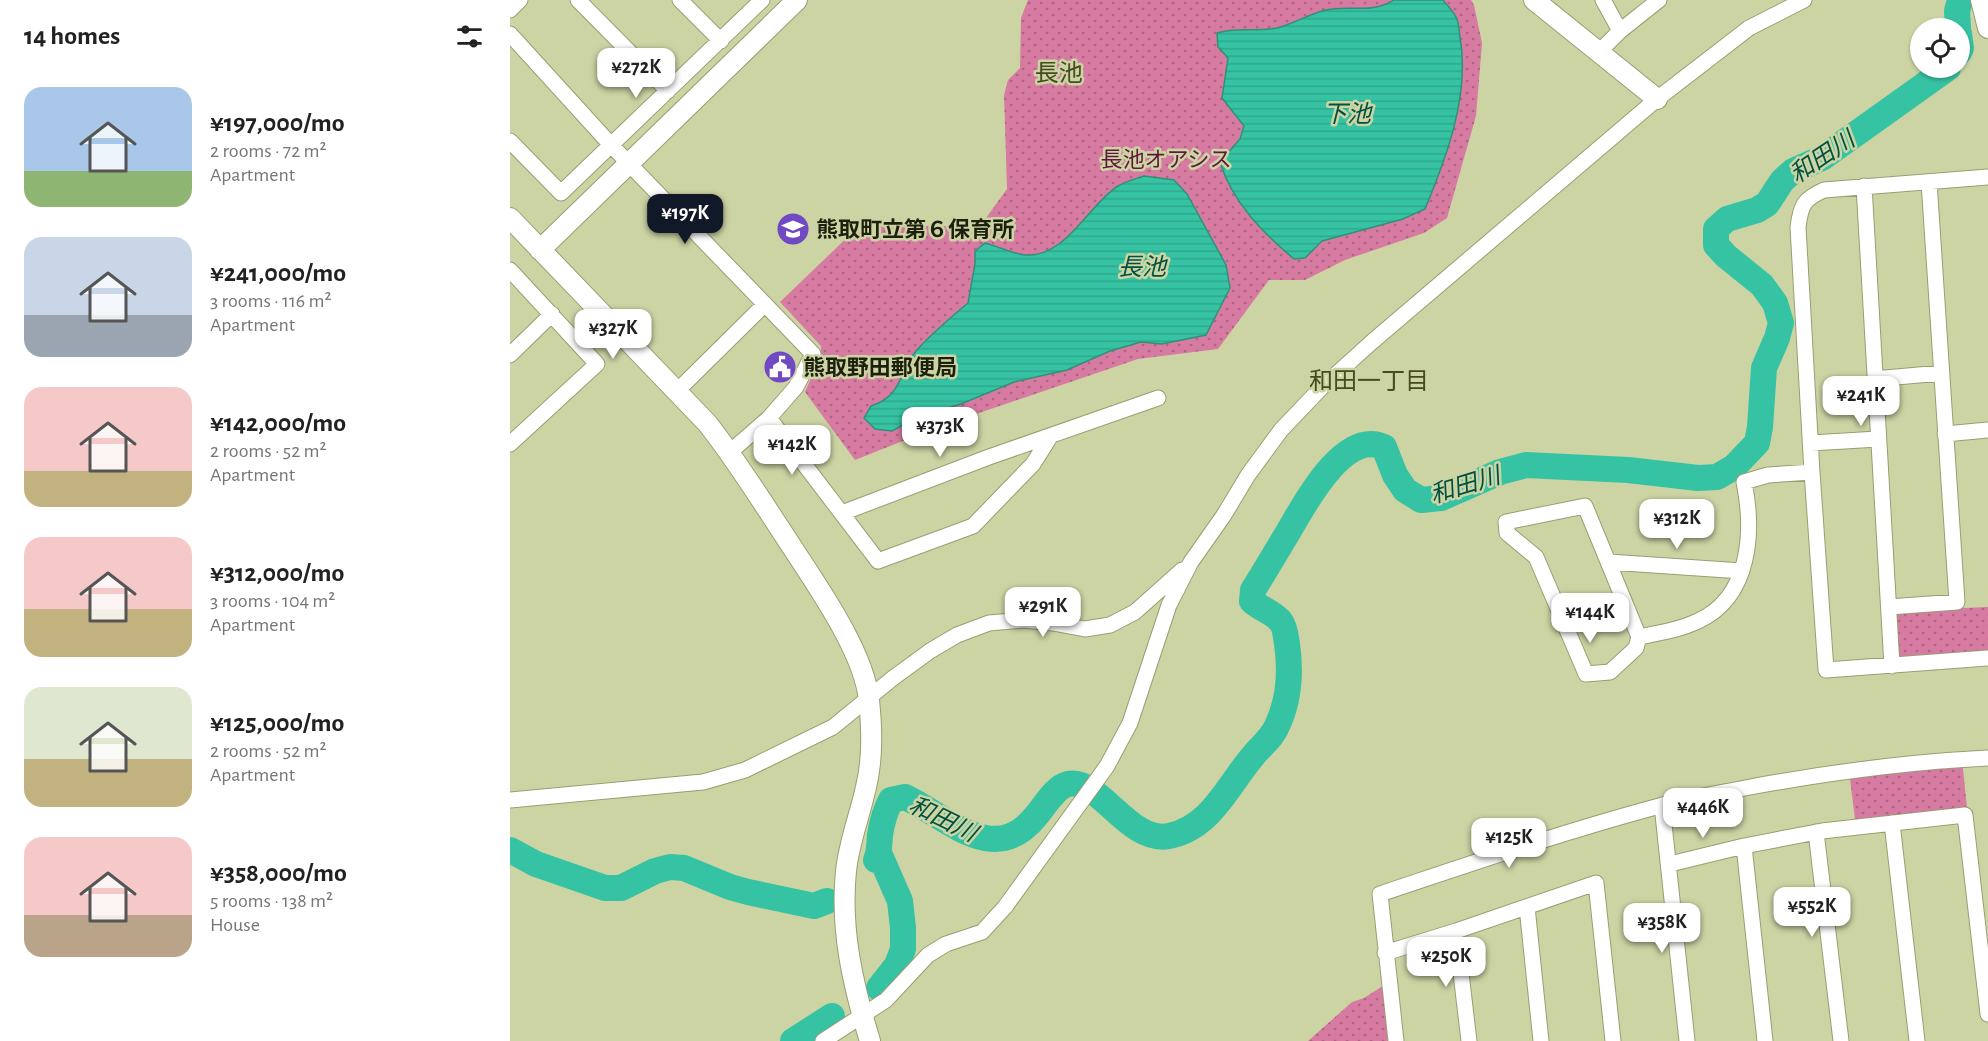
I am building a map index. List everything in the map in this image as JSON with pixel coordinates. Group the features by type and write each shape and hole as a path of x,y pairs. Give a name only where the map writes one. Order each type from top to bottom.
{"street":[{"path":"510,10 520,0"},
{"path":"578,0 668,91"},
{"path":"680,0 721,41"},
{"path":"510,141 561,193 762,0"},
{"path":"540,250 797,0"},
{"path":"1534,0 1658,99"},
{"path":"1603,0 1620,31"},
{"path":"1600,51 1620,31 1659,0"},
{"path":"824,1041 886,1000 928,955 946,944 982,932 1005,907 1107,766 1130,723 1169,605 1191,562 1263,453 1281,430 1322,387 1449,275 1658,99 1749,28 1804,0"},
{"path":"1981,0 1988,28"},
{"path":"510,34 611,145 630,162 813,354 796,387 769,418 730,452"},
{"path":"1988,177 1824,190 1809,197 1800,210 1798,227 1826,670 1988,658"},
{"path":"1889,608 1957,602 1929,182"},
{"path":"1864,186 1892,666"},
{"path":"510,218 677,391 730,452 830,607 857,659 869,698 871,747 867,784 846,869 844,909 848,953 870,1041"},
{"path":"510,270 597,364 510,444"},
{"path":"677,391 765,304"},
{"path":"510,355 552,314"},
{"path":"1874,379 1941,373"},
{"path":"842,513 989,457 1158,398"},
{"path":"769,418 878,561 973,526 1033,464 1050,437"},
{"path":"1946,434 1988,430"},
{"path":"1811,444 1878,438"},
{"path":"1639,637 1678,628 1700,620 1720,605 1734,590 1742,571 1750,534 1744,482 1768,475 1812,472"},
{"path":"1585,506 1609,562 1639,637 1636,648 1610,672 1586,675 1536,557 1507,533 1506,522 1585,506"},
{"path":"510,800 703,782 745,770 833,727 893,678 957,635 989,623 1024,620 1084,629 1110,625 1136,612 1191,562"},
{"path":"1609,562 1742,571"},
{"path":"1396,1041 1380,894 1564,834 1662,805 1797,778 1920,762 1988,758"},
{"path":"1662,805 1687,1041"},
{"path":"1670,864 1816,832 1965,815 1988,1014"},
{"path":"1892,823 1917,1041"},
{"path":"1816,832 1841,1041"},
{"path":"1744,846 1765,1041"},
{"path":"1385,953 1596,883 1613,1041"},
{"path":"1527,907 1541,1041"},
{"path":"1456,931 1469,1041"}],"green space":[{"name":"長池オアシス","path":"1028,0 1471,0 1482,43 1476,116 1447,218 1424,233 1345,260 1305,280 1269,280 1218,349 1138,359 938,427 855,460 805,392 821,355 821,346 780,302 859,226 957,226 986,218 1007,189 1004,95 1008,80 1020,68 1021,18"},
{"path":"1957,602 1964,608 1988,607 1988,658 1892,666 1889,607"},
{"path":"1962,759 1967,808 1965,815 1856,827 1849,771"},
{"path":"1389,982 1396,1041 1308,1041 1352,1002 1364,998"}],"water":[{"name":"下池","path":"1394,0 1443,0 1458,23 1462,59 1459,103 1455,125 1433,189 1425,209 1403,219 1322,241 1305,258 1294,259 1250,216 1225,177 1220,162 1240,139 1244,126 1222,98 1228,58 1218,47 1217,33 1277,28 1326,10 1378,7"},
{"name":"長池","path":"1144,176 1174,180 1187,194 1226,265 1230,288 1206,335 1162,344 1141,342 1110,351 1067,370 1014,382 961,404 920,416 892,431 875,429 864,418 871,406 882,401 895,389 916,351 968,303 975,251 985,243 1025,255 1040,254 1065,239 1107,195 1121,184"}],"waterway":[{"name":"和田川","path":"1957,18 1960,0"},
{"name":"和田川","path":"876,860 885,812 891,800 905,797 971,834 988,838 1004,838 1020,831 1036,816 1054,793 1068,784 1080,785 1091,790 1128,821 1154,836 1169,836 1184,831 1207,815 1274,732 1284,708 1289,665 1284,629 1278,619 1252,601 1253,590 1303,506 1326,473 1354,449 1369,444 1384,447 1395,475 1405,490 1421,500 1441,498 1500,472 1526,465 1628,470 1698,478 1717,477 1734,467 1757,443 1764,368 1781,323 1775,303 1762,285 1716,245 1716,229 1727,219 1757,210 1767,204 1782,181 1793,171 1822,158 1934,78"},
{"name":"和田川","path":"510,850 536,864 605,888 621,888 655,871 670,867 684,868 748,892 814,906 827,901"},
{"path":"879,853 900,901 903,949 897,965 879,988"},
{"path":"793,1041 832,1016"}],"place":[{"name":"熊取町立第６保育所","path":"793,229"},
{"name":"熊取野田郵便局","path":"780,367"}],"district":[{"name":"長池","path":"1059,73"},
{"name":"和田一丁目","path":"1369,381"}]}
